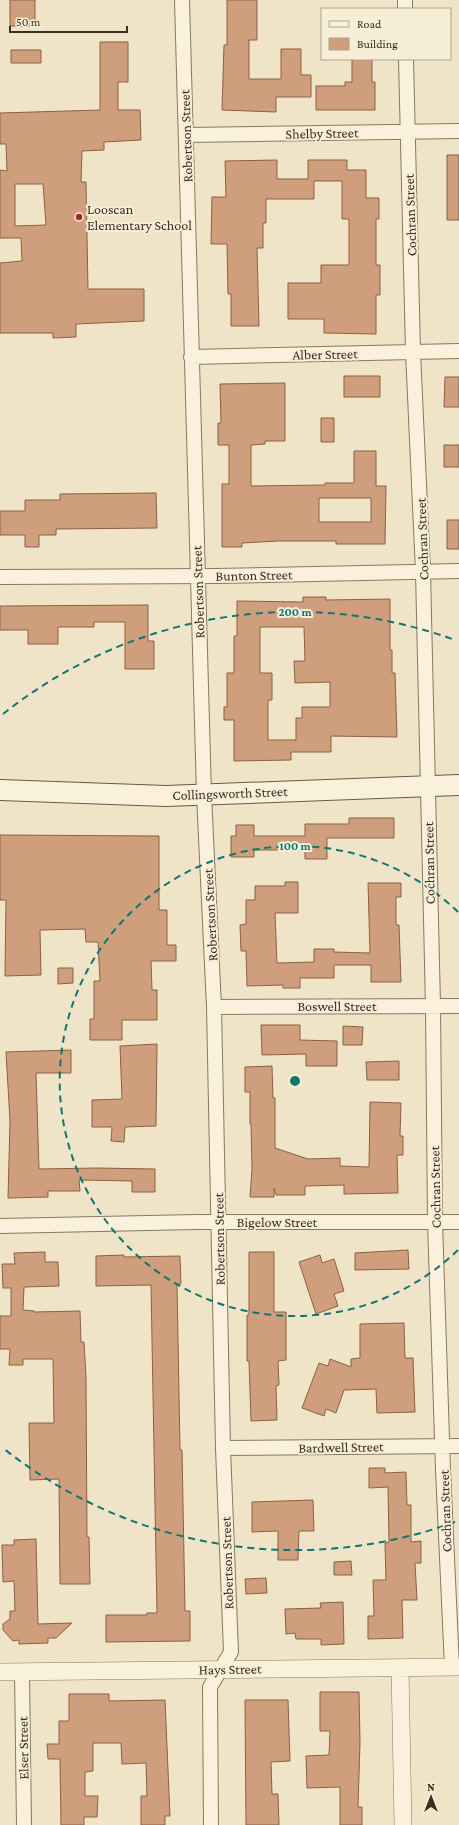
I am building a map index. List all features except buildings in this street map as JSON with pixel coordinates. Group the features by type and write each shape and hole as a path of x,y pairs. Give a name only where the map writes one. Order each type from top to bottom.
{"main road":[{"name":"Collingsworth Street","path":"0,790 166,796 427,785 459,785"}],"street":[{"name":"Robertson Street","path":"182,0 197,576 204,794 214,1006 223,1448 231,1652 210,1687 211,1825"},
{"name":"Cochran Street","path":"406,60 414,352 423,572 433,1006 435,1222 442,1446 455,1667"},
{"name":"Shelby Street","path":"186,135 459,131"},
{"name":"Alber Street","path":"191,357 459,351"},
{"name":"Bunton Street","path":"0,577 197,576 459,571"},
{"name":"Boswell Street","path":"214,1006 459,1006"},
{"name":"Bigelow Street","path":"0,1226 218,1222 459,1222"},
{"name":"Bardwell Street","path":"223,1448 459,1446"},
{"name":"Hays Street","path":"0,1672 455,1667"},
{"path":"400,1668 403,1825"},
{"name":"Elser Street","path":"22,1672 24,1825"}],"place":[{"name":"Looscan Elementary School","path":"79,217"}]}
